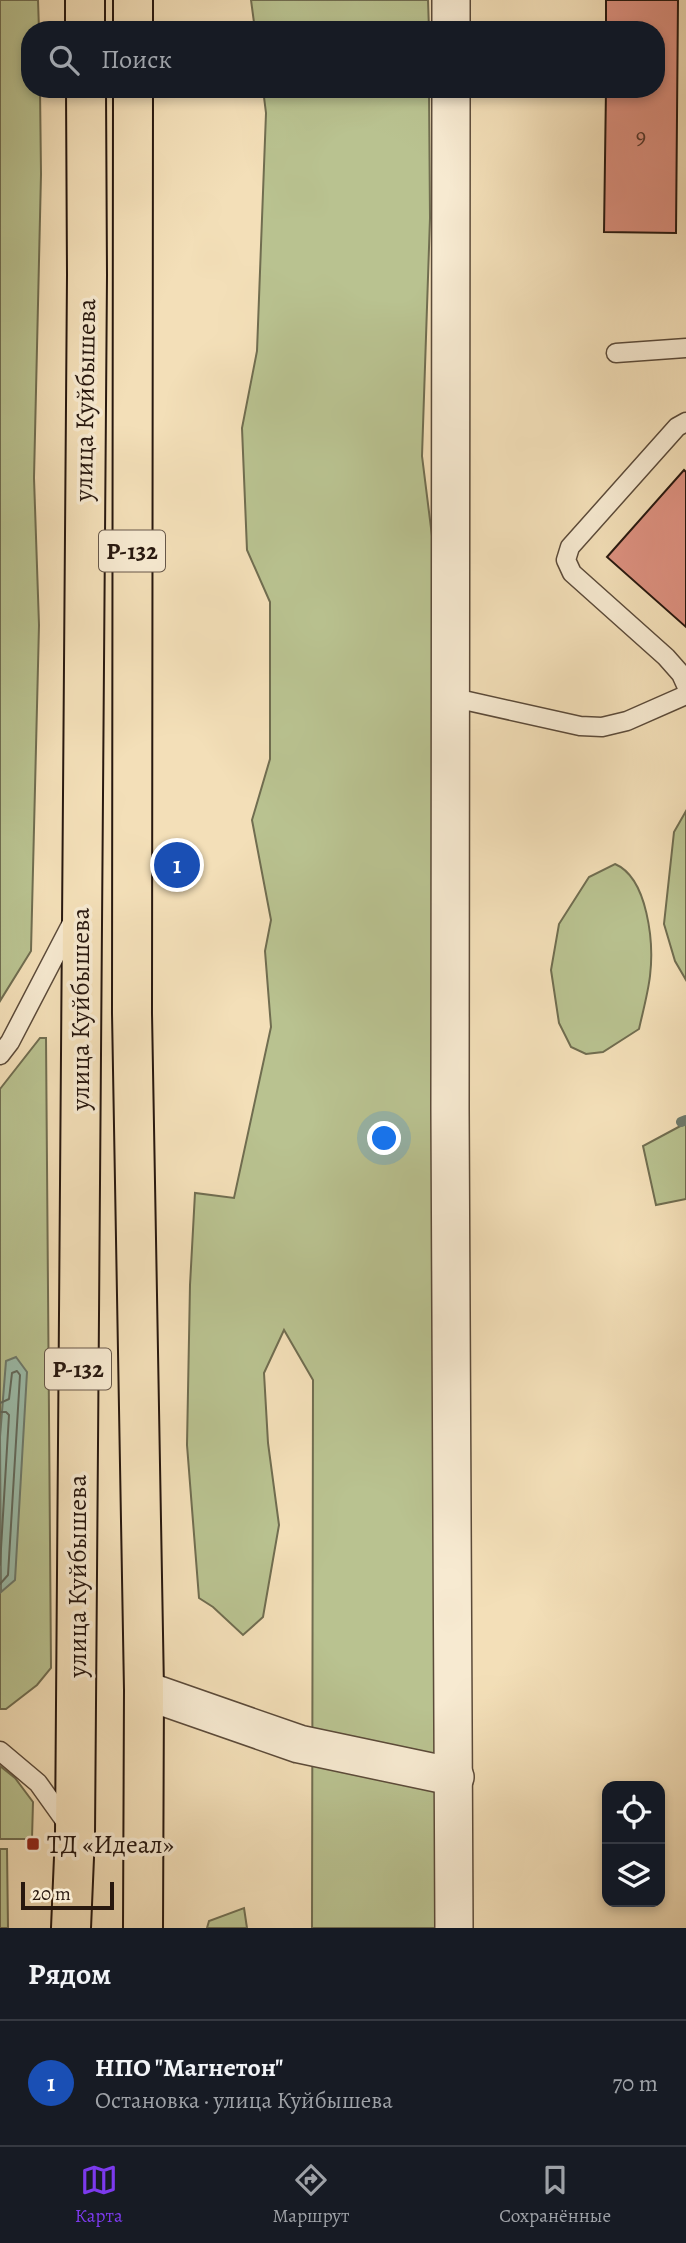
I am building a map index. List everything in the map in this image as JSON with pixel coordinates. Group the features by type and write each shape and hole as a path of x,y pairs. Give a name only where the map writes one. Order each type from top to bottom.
{"highway":[{"path":"85,0 85,21"},
{"path":"133,21 134,0"},
{"name":"улица Куйбышева","path":"71,1928 75,1834 86,98"},
{"name":"улица Куйбышева","path":"133,98 132,1000 144,1690 143,1928"}],"street":[{"path":"451,0 451,21"},
{"path":"451,98 450,1159 454,1928"},
{"path":"144,1690 299,1744 455,1777"}],"lane":[{"path":"616,353 686,348"},
{"path":"686,422 677,427 570,547 566,561 572,573 666,657 681,674 686,685"},
{"path":"450,697 580,726 602,727 627,721 686,695"},
{"path":"0,1055 10,1042 80,905"},
{"path":"0,1751 38,1783 75,1834"}],"green space":[{"path":"0,0 38,0 39,21 21,21 21,98 40,98 41,174 34,478 39,625 31,951 0,1001"},
{"path":"251,0 428,0 429,21 254,21"},
{"path":"264,98 429,98 430,218 422,456 437,576 438,1928 312,1928 313,1380 284,1330 264,1373 268,1443 279,1525 263,1617 243,1635 213,1607 199,1598 187,1445 195,1193 234,1198 271,1027 265,951 271,920 252,820 270,759 270,602 247,550 242,428 257,351 266,113"},
{"path":"686,811 686,980 675,961 664,924 674,832"},
{"path":"615,864 626,871 642,897 651,947 649,982 639,1029 603,1052 586,1054 571,1047 559,1023 551,970 559,924 589,877"},
{"path":"40,1038 46,1038 51,1668 37,1685 6,1709 0,1709 0,1089"},
{"path":"686,1123 686,1199 656,1205 643,1146"},
{"path":"0,1766 15,1778 33,1802 32,1839 0,1839"},
{"path":"0,1849 7,1849 8,1928 0,1928"},
{"path":"244,1908 247,1928 207,1928 209,1921"}],"water":[{"path":"16,1357 27,1372 15,1580 1,1592 0,1437 6,1361"}],"building":[{"path":"606,0 678,0 676,233 604,232 606,98 665,98 665,21 606,21"},
{"path":"684,470 686,472 686,627 607,557"}],"waterway":[{"path":"681,1122 686,1120"}],"place":[{"name":"НПО \"Магнетон\"","path":"177,865"},
{"name":"ТД «Идеал»","path":"33,1844"}]}
